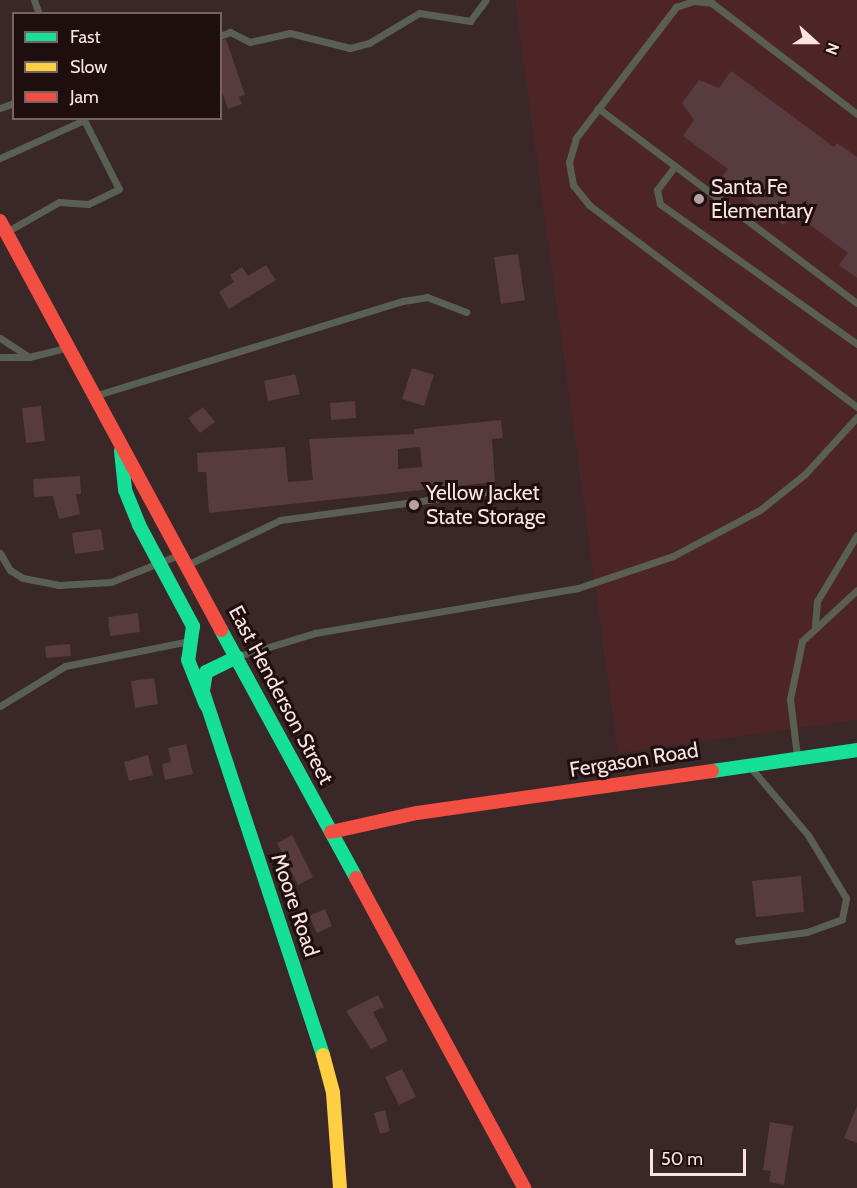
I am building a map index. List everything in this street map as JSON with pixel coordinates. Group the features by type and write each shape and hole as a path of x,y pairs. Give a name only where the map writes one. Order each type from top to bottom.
{"main road":[{"name":"East Henderson Street","path":"2,230 184,559 524,1188"},
{"path":"120,442 125,490 193,626 188,660 206,705"},
{"name":"Moore Road","path":"237,657 206,672 202,681 206,705 321,1046 333,1093 340,1188"},
{"name":"Fergason Road","path":"331,832 417,813 857,750"}],"lane":[{"path":"222,35 230,32 250,42 290,33 350,48 369,44 419,13 470,21 486,0"},
{"path":"857,114 712,3 694,0 676,7 598,108 576,138 569,162 580,196 857,407"},
{"path":"598,108 857,303"},
{"path":"0,159 82,120"},
{"path":"2,230 59,202 88,204 118,189 84,120"},
{"path":"675,166 657,190 660,204 857,344"},
{"path":"95,396 403,301 427,297 466,312"},
{"path":"0,338 29,357"},
{"path":"0,357 29,357 68,347"},
{"path":"237,657 315,633 578,588 673,556 760,510 805,474 857,417"},
{"path":"0,553 10,570 23,578 59,585 111,582 160,564 184,559 280,520 494,491"},
{"path":"797,757 793,668 815,625 817,601 857,535"},
{"path":"815,625 857,590"},
{"path":"0,706 65,666 191,642"},
{"path":"738,941 807,932 842,919 846,898 808,835 747,764"}],"shaded area":[{"name":"Santa Fe Elementary","path":"515,0 857,0 857,720 618,753"}],"building":[{"path":"226,39 245,95 239,97 242,104 228,109 222,92 222,40"},
{"path":"731,71 834,147 837,143 857,157 857,278 839,265 848,253 793,212 784,225 762,211 721,178 728,169 683,136 694,120 682,103 699,80 719,88"},
{"path":"518,254 525,300 501,304 494,257"},
{"path":"266,265 276,280 229,309 219,292 234,282 230,275 242,267 248,276"},
{"path":"412,368 434,375 424,406 402,399"},
{"path":"295,374 300,394 268,401 264,381"},
{"path":"355,401 356,418 331,420 330,403"},
{"path":"41,406 45,441 26,443 22,408"},
{"path":"203,407 215,422 200,433 188,418"},
{"path":"501,420 503,438 492,439 495,482 209,513 206,472 198,472 197,453 285,447 288,482 313,480 309,439 414,434 414,429","holes":["420,447 422,467 398,469 398,449"]},
{"path":"80,476 81,494 76,494 80,514 59,519 53,496 34,497 33,479"},
{"path":"101,529 104,550 75,554 72,533"},
{"path":"138,613 140,632 110,636 108,617"},
{"path":"70,644 71,656 46,658 45,646"},
{"path":"154,678 158,704 135,708 131,681"},
{"path":"186,744 193,774 165,780 162,764 171,762 168,748"},
{"path":"148,755 153,775 129,781 124,762"},
{"path":"292,835 313,877 298,885 277,843"},
{"path":"801,876 804,912 756,917 752,881"},
{"path":"325,909 332,926 317,933 309,916"},
{"path":"378,995 384,1007 373,1012 388,1041 371,1049 346,1011"},
{"path":"402,1069 416,1097 399,1105 385,1077"},
{"path":"857,1106 857,1143 844,1138"},
{"path":"385,1110 390,1131 380,1134 374,1113"},
{"path":"770,1122 793,1126 784,1185 769,1182 771,1171 763,1170"}],"traffic: fast":[{"path":"121,451 125,490 139,525 193,626 188,660 206,705"},
{"path":"221,630 356,878"},
{"path":"237,657 206,672 203,692 323,1055"},
{"path":"712,771 857,750"}],"traffic: slow":[{"path":"323,1055 333,1093 340,1188"}],"traffic: jam":[{"path":"0,221 221,630"},
{"path":"331,832 417,813 712,771"},
{"path":"356,878 524,1188"}],"place":[{"name":"Santa Fe Elementary","path":"699,199"},
{"name":"Yellow Jacket State Storage","path":"414,505"}]}
